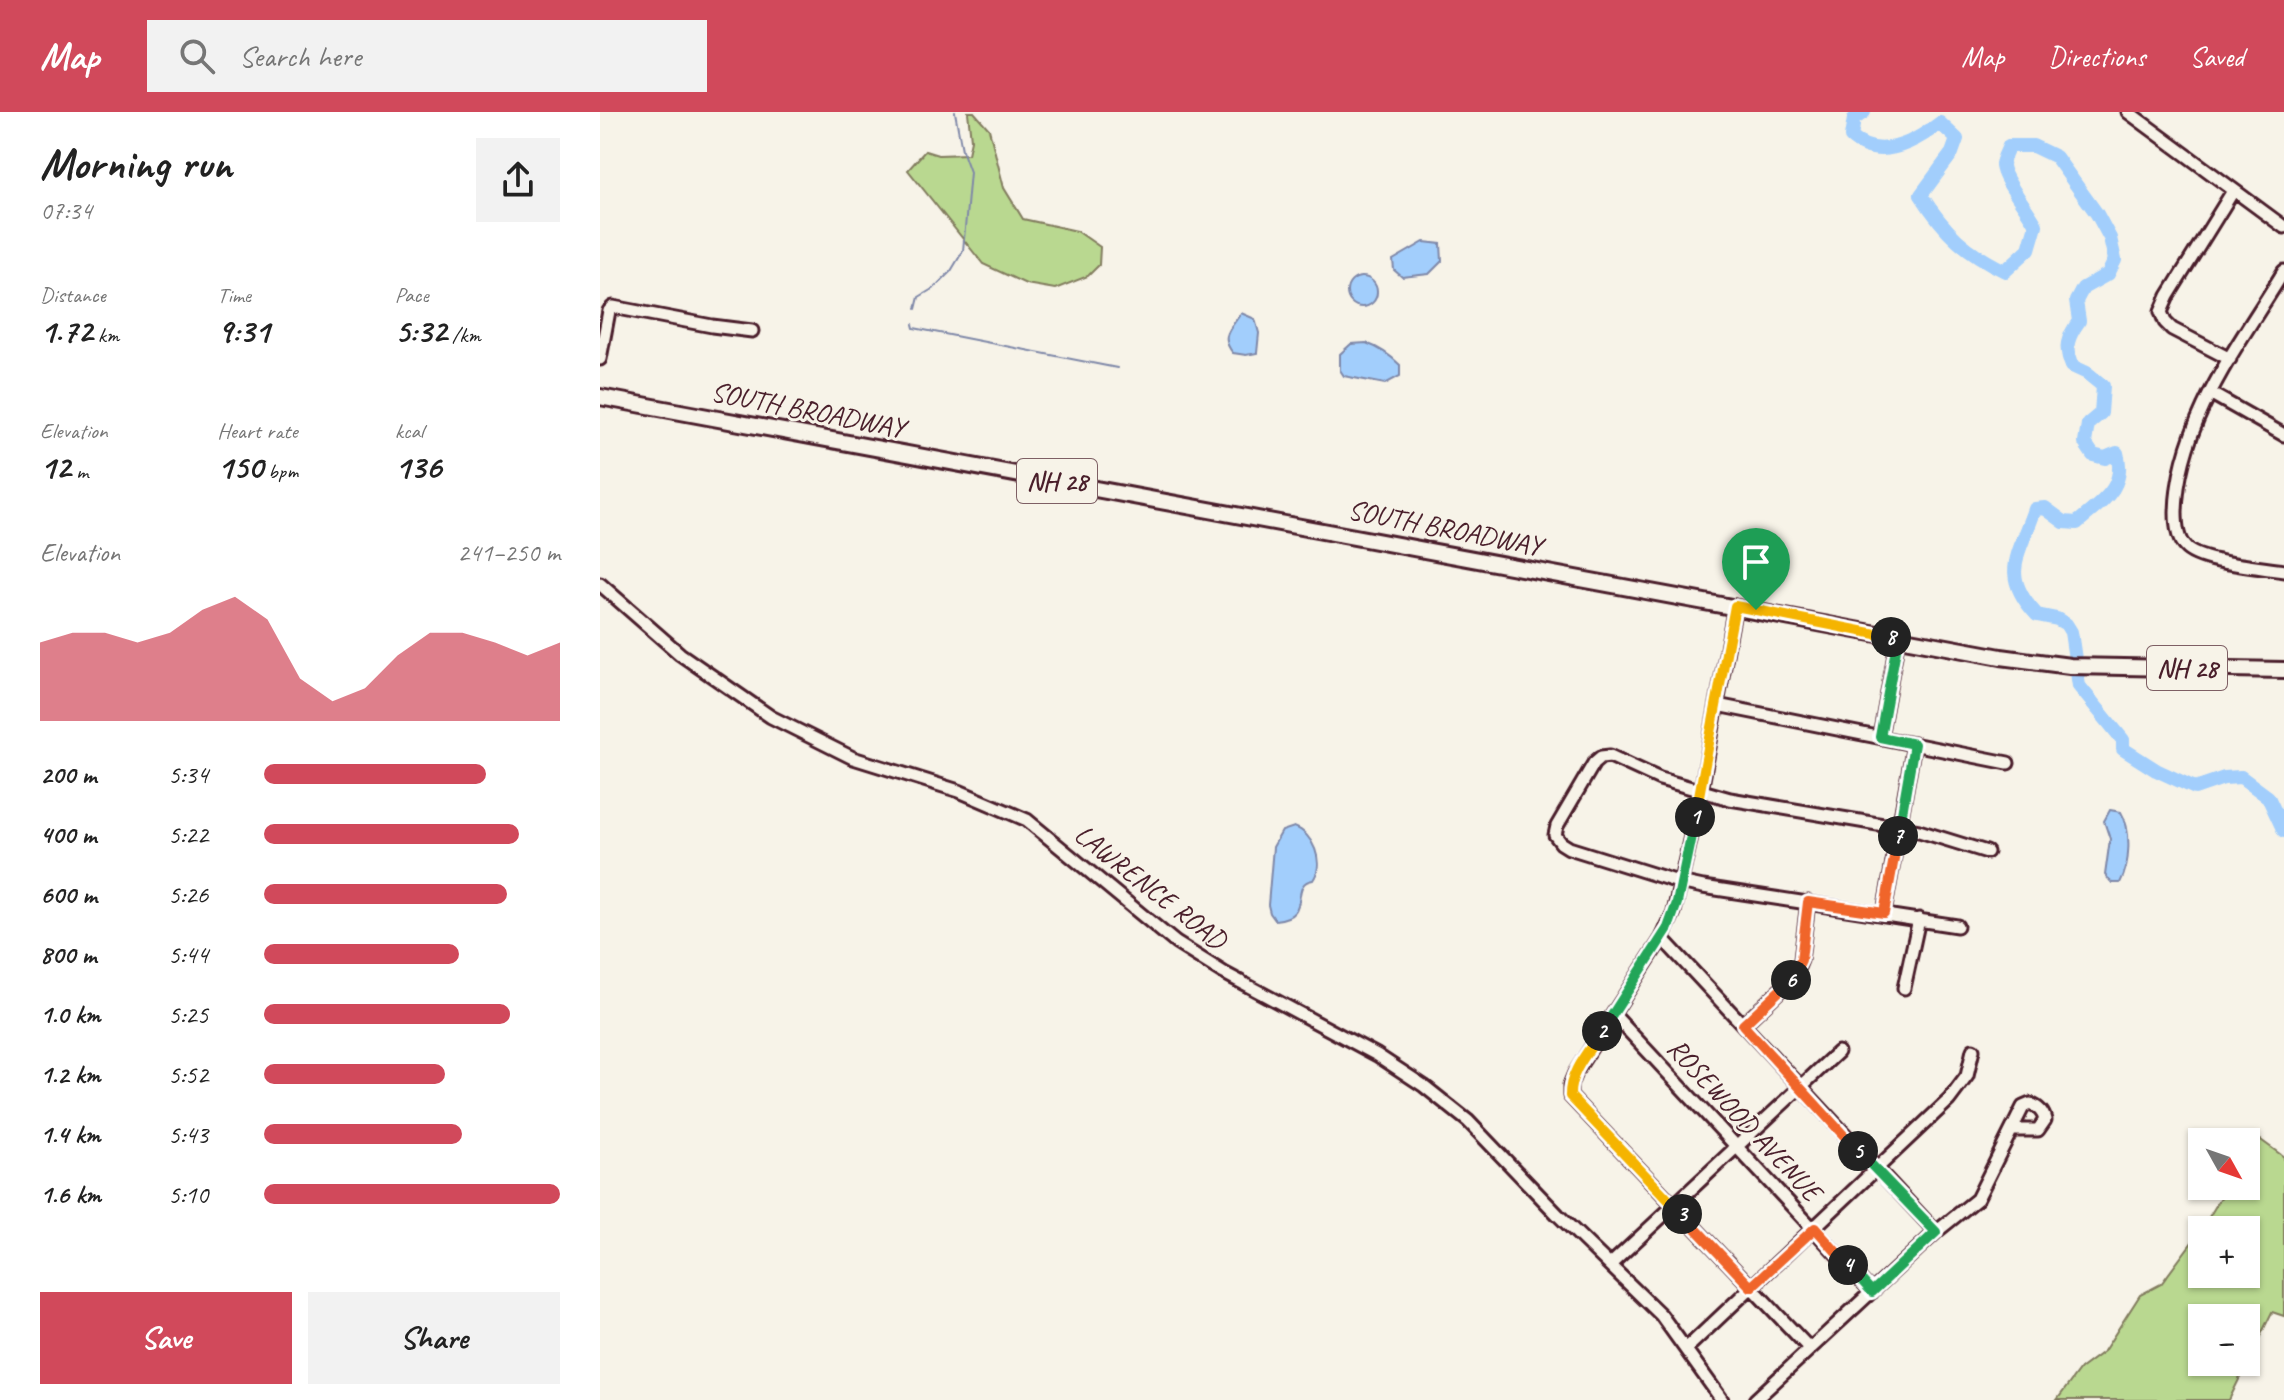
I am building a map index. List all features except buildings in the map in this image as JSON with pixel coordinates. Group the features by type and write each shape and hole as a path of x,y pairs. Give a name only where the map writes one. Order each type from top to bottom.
{"main road":[{"name":"SOUTH BROADWAY","path":"600,397 1987,655 2089,667 2284,670"}],"street":[{"path":"2128,112 2284,227"},
{"path":"2230,359 2172,329 2162,317 2168,296 2233,191"},
{"path":"2284,271 2198,418 2183,465 2176,502 2180,540 2185,548 2202,557 2284,571"},
{"path":"600,359 609,311 613,307 752,331"},
{"path":"2210,393 2284,435"},
{"name":"LAWRENCE ROAD","path":"600,584 680,654 771,717 853,758 959,791 1027,820 1176,943 1245,985 1330,1028 1424,1086 1468,1121 1661,1315 1722,1400"},
{"path":"1735,606 1701,791 1674,912 1662,938 1575,1073 1570,1096 1810,1349"},
{"path":"1880,737 1898,638"},
{"path":"1717,705 2008,763"},
{"path":"1884,913 1914,744"},
{"path":"1957,926 1682,882 1569,848 1555,835 1560,818 1588,770 1601,757 1610,756 1660,779 1730,799 1946,837 1987,852"},
{"path":"1743,1025 1794,977 1801,960 1808,902"},
{"path":"1904,988 1919,919"},
{"path":"1662,938 1936,1232"},
{"name":"ROSEWOOD AVENUE","path":"1613,1014 1872,1292"},
{"path":"1687,1348 1959,1089 1967,1076 1973,1050"},
{"path":"1610,1265 1838,1052"},
{"path":"1755,1400 1936,1232 1980,1196 2013,1130"}],"green space":[{"path":"968,112 974,112 989,129 1004,188 1023,219 1077,231 1100,247 1099,265 1088,276 1055,289 1026,284 983,264 908,170 925,151 938,155 968,154 971,140"},
{"path":"2260,1139 2284,1157 2284,1316 2272,1312 2260,1337 2260,1304 2188,1304 2188,1376 2241,1376 2229,1400 2057,1400 2080,1369 2104,1351 2140,1295 2161,1284 2188,1248 2188,1288 2260,1288 2260,1216 2210,1216 2219,1200 2260,1200"}],"water":[{"path":"1424,242 1441,244 1442,261 1429,274 1402,277 1394,270 1393,260"},
{"path":"1362,277 1368,278 1376,286 1376,298 1368,306 1362,307 1356,306 1348,298 1347,292 1348,286 1356,278"},
{"path":"1241,313 1255,319 1259,333 1257,353 1233,353 1227,342 1228,333"},
{"path":"1366,343 1400,365 1400,376 1385,384 1344,376 1340,370 1340,354 1351,344"},
{"path":"2110,810 2121,812 2127,828 2128,857 2120,883 2112,883 2105,875 2110,839 2104,821"},
{"path":"1294,827 1312,842 1318,865 1313,880 1302,887 1294,913 1275,920 1268,905 1273,847 1282,831"}],"waterway":[{"path":"916,309 919,297 934,288 951,271 963,251 970,172 962,150 955,112"},
{"path":"1864,112 1854,119 1851,137 1873,148 1885,149 1908,143 1940,123 1957,139 1952,153 1921,195 1957,240 2005,271 2029,249 2036,225 2003,170 2009,146 2033,146 2056,157 2097,214 2110,238 2115,260 2108,274 2083,288 2076,301 2079,321 2069,338 2068,353 2072,366 2103,386 2101,413 2088,424 2085,443 2093,455 2105,458 2117,453 2118,476 2110,493 2077,523 2064,522 2045,508 2035,509 2016,564 2018,587 2037,615 2066,624 2071,632 2079,686 2123,740 2123,749 2156,770 2195,788 2224,778 2241,777 2268,797 2284,831"},
{"path":"913,324 914,328 1117,368"}],"route":[{"path":"1735,606 1756,610 1898,638 1880,737 1914,744 1884,913 1808,902 1801,960 1794,977 1743,1025 1936,1232 1872,1292 1815,1228 1751,1287 1570,1096 1575,1073 1668,928 1677,903 1701,791 1735,606"}]}
